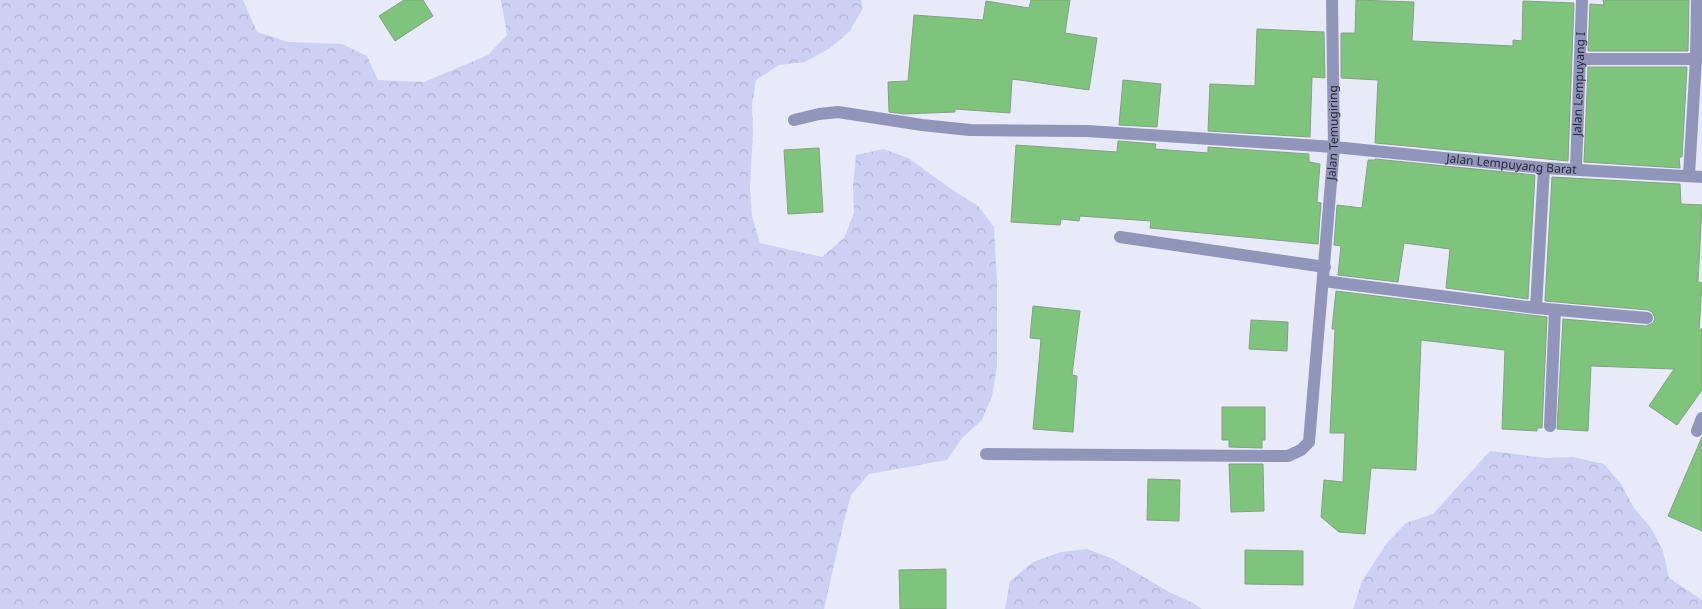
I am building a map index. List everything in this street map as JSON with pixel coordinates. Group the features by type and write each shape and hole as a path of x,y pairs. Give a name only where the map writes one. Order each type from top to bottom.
{"street":[{"name":"Jalan Temugiring","path":"986,454 1288,456 1301,450 1308,442 1325,267 1334,147 1332,0"},
{"name":"Jalan Lempuyang I","path":"1576,169 1582,0"},
{"path":"1689,175 1696,58 1697,0"},
{"path":"1580,59 1696,58"},
{"name":"Jalan Lempuyang Barat","path":"794,120 838,112 922,125 970,130 1087,131 1334,147 1544,168 1702,177"},
{"path":"1536,308 1544,168"},
{"path":"1120,237 1325,267"},
{"path":"1323,281 1536,308 1647,318"},
{"path":"1550,426 1555,310"},
{"path":"1697,431 1702,418"}],"green space":[{"path":"0,0 243,0 257,32 288,42 342,44 367,56 378,80 424,82 488,55 507,35 501,0 861,0 863,8 850,31 830,48 805,62 779,65 756,80 752,105 753,131 750,187 752,216 760,243 822,257 844,238 854,213 853,185 856,155 884,149 908,158 978,206 994,227 997,284 997,366 992,396 982,420 962,438 947,460 869,474 851,495 824,609 0,609"},
{"path":"1490,451 1546,458 1573,457 1604,464 1621,484 1634,508 1651,528 1663,551 1669,578 1702,600 1702,609 1353,609 1362,581 1387,543 1406,523 1433,514"},
{"path":"1087,549 1113,559 1202,609 1005,609 1010,581 1033,562 1061,552"}],"building":[{"path":"404,0 423,0 433,16 395,41 379,16"},
{"path":"1031,0 1070,0 1065,33 1097,38 1089,90 1012,79 1010,113 955,109 955,112 904,114 889,112 888,82 908,81 914,15 983,20 986,1 1029,8"},
{"path":"1356,0 1414,2 1412,41 1513,46 1513,40 1522,41 1523,1 1574,3 1568,161 1375,143 1378,80 1341,78 1341,33 1355,33"},
{"path":"1603,0 1689,0 1688,51 1588,51 1590,4 1604,5"},
{"path":"1257,29 1324,32 1325,78 1312,77 1310,137 1208,131 1210,84 1255,86"},
{"path":"1588,67 1687,67 1682,157 1679,157 1680,168 1584,162"},
{"path":"1123,80 1161,84 1157,127 1119,125"},
{"path":"1118,141 1156,144 1155,149 1208,153 1208,147 1309,154 1309,162 1320,164 1317,202 1321,203 1318,244 1150,228 1151,221 1080,216 1079,221 1061,219 1060,225 1011,222 1016,145 1117,152"},
{"path":"819,148 823,212 788,214 784,150"},
{"path":"1375,159 1535,175 1528,299 1446,288 1450,249 1404,243 1398,282 1338,275 1341,246 1334,245 1337,205 1362,208 1368,160"},
{"path":"1552,177 1680,184 1681,204 1702,205 1698,282 1702,283 1699,331 1702,328 1702,390 1677,425 1649,406 1674,369 1591,366 1588,431 1557,429 1563,319 1646,326 1653,323 1655,318 1652,312 1648,310 1545,301"},
{"path":"1336,291 1547,317 1542,428 1537,428 1537,431 1502,429 1505,350 1421,340 1416,470 1371,468 1365,534 1339,532 1321,517 1324,480 1343,482 1345,433 1330,433 1335,329 1332,329"},
{"path":"1033,306 1080,311 1072,375 1077,376 1073,432 1033,429 1041,339 1030,338"},
{"path":"1251,320 1288,322 1287,351 1249,349"},
{"path":"1222,407 1265,407 1265,440 1262,440 1262,448 1229,447 1229,440 1222,440"},
{"path":"1702,437 1702,531 1668,516"},
{"path":"1229,464 1263,464 1264,511 1231,512"},
{"path":"1148,479 1180,480 1179,521 1147,520"},
{"path":"1245,550 1303,551 1303,585 1245,584"},
{"path":"946,569 946,609 900,609 899,570"}]}
